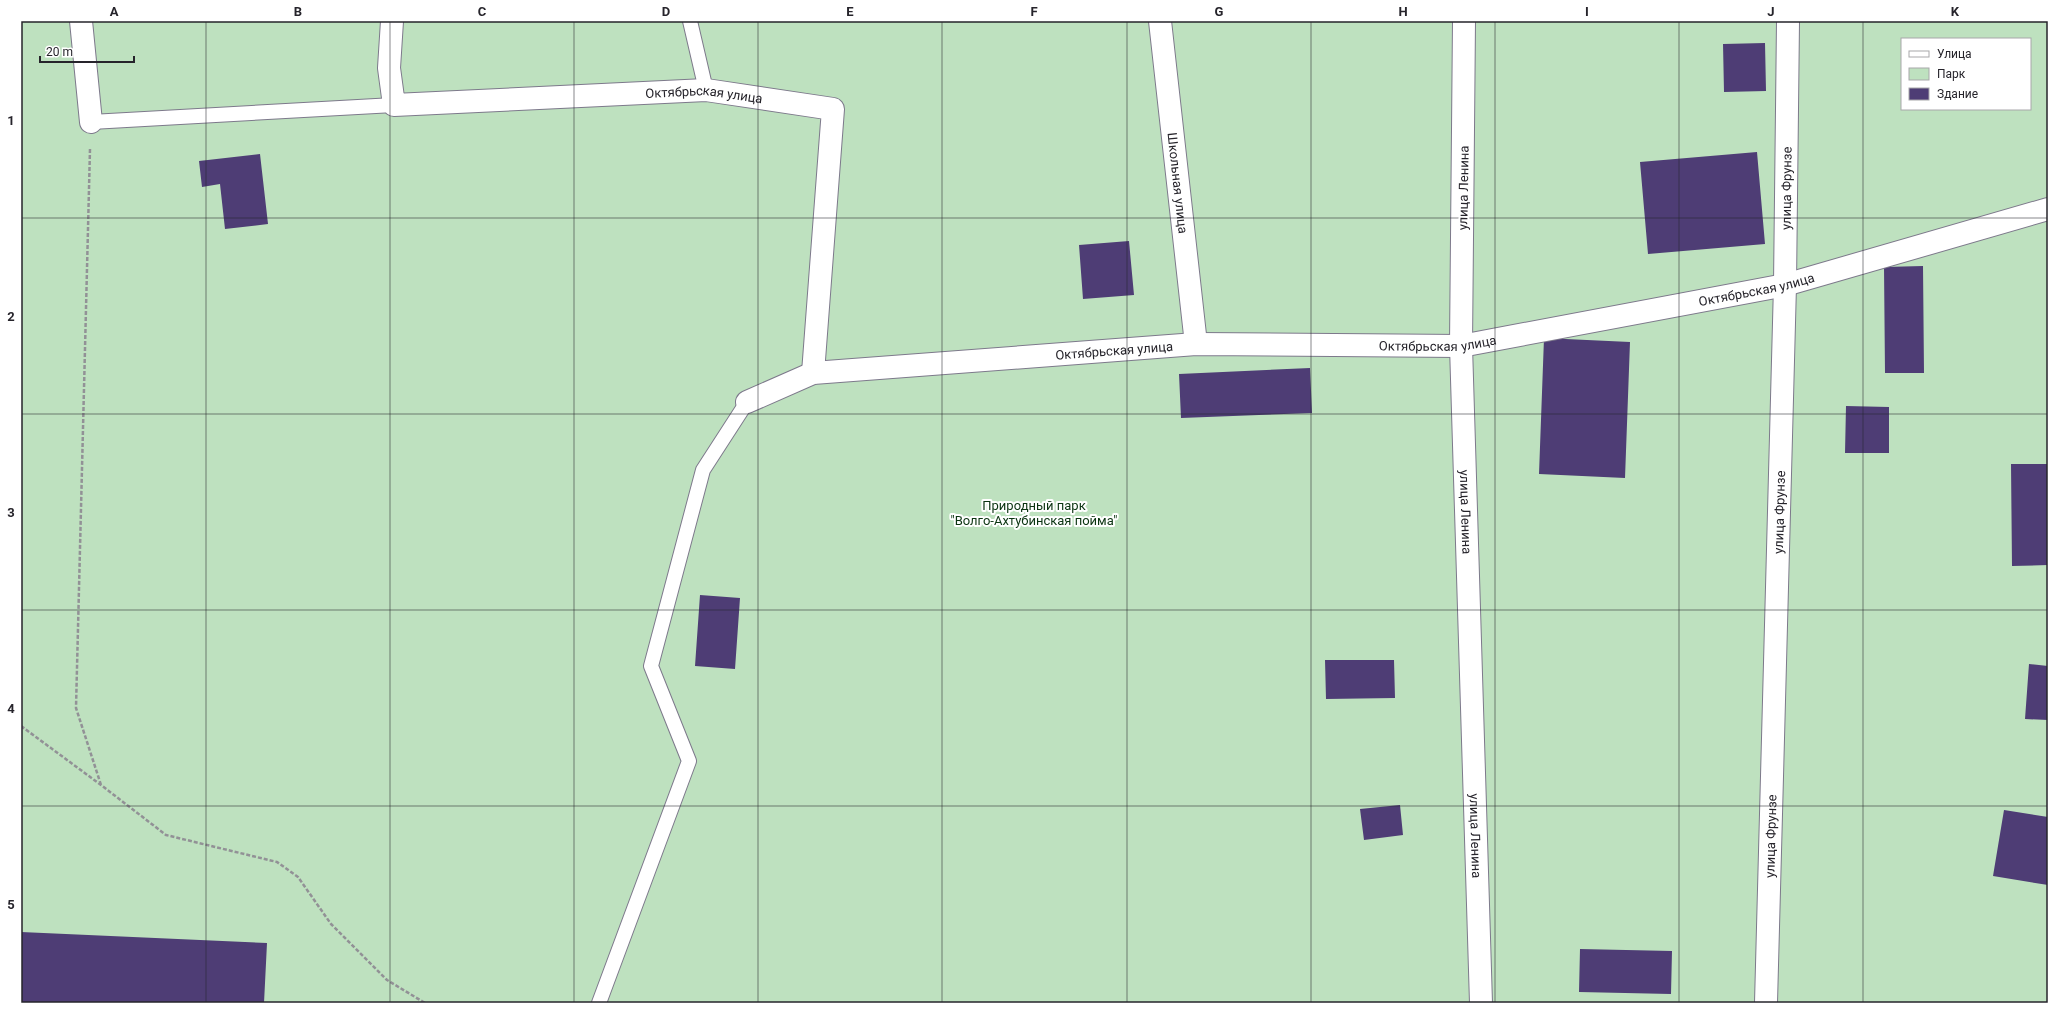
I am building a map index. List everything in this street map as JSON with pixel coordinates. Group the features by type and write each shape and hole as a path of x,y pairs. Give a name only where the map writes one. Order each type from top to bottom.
{"street":[{"path":"81,21 91,122"},
{"path":"392,21 389,68 394,105"},
{"name":"Школьная улица","path":"1160,21 1196,344"},
{"name":"улица Ленина","path":"1464,21 1461,346 1481,1003"},
{"name":"улица Фрунзе","path":"1766,1003 1785,285 1788,21"},
{"name":"Октябрьская улица","path":"394,105 706,90 834,109 813,373"},
{"name":"Октябрьская улица","path":"747,402 813,373 1196,344 1461,346 1785,285 2048,209"}],"lane":[{"path":"690,21 706,90"},
{"path":"91,122 394,105"},
{"path":"598,1003 689,761 651,666 703,470 747,402"}],"path":[{"path":"91,122 76,708 101,785"},
{"path":"21,724 166,835 277,862 298,877 331,924 387,980 425,1003"}],"green space":[{"name":"Природный парк \"Волго-Ахтубинская пойма\"","path":"21,21 2048,21 2048,1003 21,1003"}],"building":[{"path":"1765,43 1766,91 1724,92 1723,44"},
{"path":"1757,152 1765,244 1648,254 1640,162"},
{"path":"260,154 268,224 225,229 220,184 202,187 199,161"},
{"path":"1129,241 1134,295 1083,299 1079,245"},
{"path":"1923,266 1924,373 1885,373 1884,267"},
{"path":"1544,338 1630,342 1625,478 1539,474"},
{"path":"1310,368 1312,413 1181,418 1179,374"},
{"path":"1846,406 1889,407 1889,453 1845,453"},
{"path":"2011,464 2048,464 2048,565 2012,566"},
{"path":"700,595 740,598 735,669 695,666"},
{"path":"1325,660 1394,660 1395,698 1326,699"},
{"path":"2029,664 2048,666 2048,720 2025,719"},
{"path":"1400,805 1403,835 1364,840 1360,809"},
{"path":"2004,810 2048,817 2048,885 1993,876"},
{"path":"21,932 267,943 264,1003 21,1003"},
{"path":"1580,949 1672,951 1671,994 1579,992"}]}
